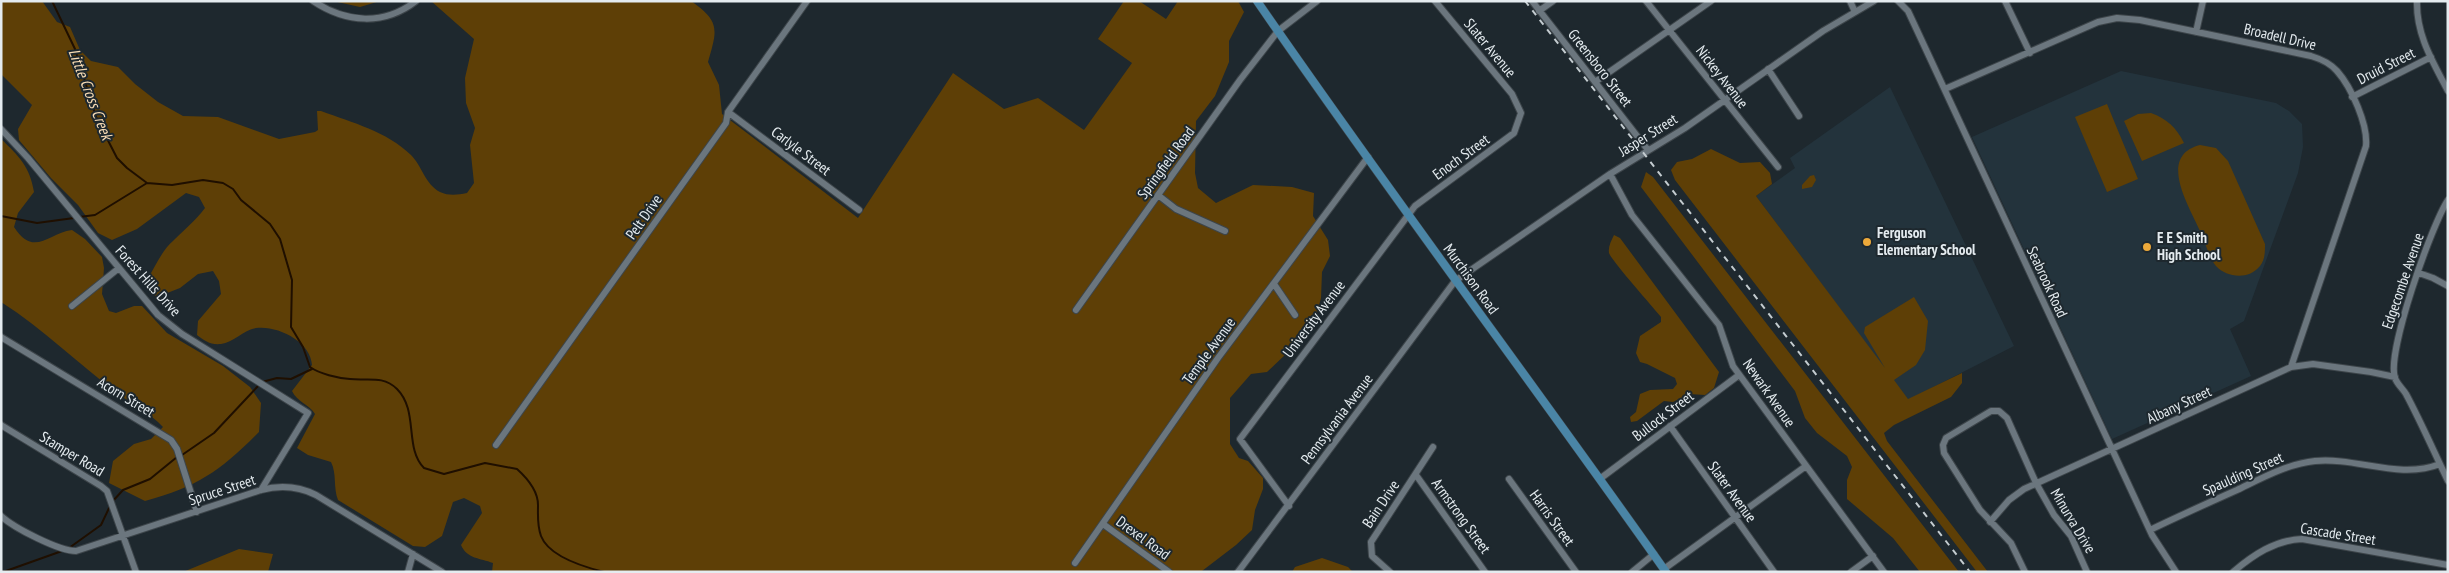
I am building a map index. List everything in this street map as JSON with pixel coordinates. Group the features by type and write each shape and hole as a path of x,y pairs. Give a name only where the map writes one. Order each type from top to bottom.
{"main road":[{"name":"Murchison Road","path":"1257,1 1408,215 1601,478 1665,571"}],"street":[{"path":"313,1 340,14 354,18 374,20 406,9 416,1"},
{"name":"Pelt Drive","path":"496,444 726,123 728,112 807,1"},
{"name":"Springfield Road","path":"1076,310 1278,31 1317,1"},
{"name":"Slater Avenue","path":"1435,1 1512,94 1521,113"},
{"name":"Greensboro Street","path":"1532,1 1648,150"},
{"path":"1539,10 1553,1"},
{"name":"Nickey Avenue","path":"1646,1 1778,167"},
{"path":"1595,82 1711,1"},
{"path":"1850,1 1855,12"},
{"name":"Jasper Street","path":"1456,281 1610,174 1724,101 1823,31 1874,1"},
{"name":"Seabrook Road","path":"1898,1 1908,11 2159,549 2176,572"},
{"path":"2005,1 2030,53"},
{"path":"2196,32 2203,1"},
{"path":"2417,1 2420,31 2448,91"},
{"name":"Broadell Drive","path":"1945,90 2087,26 2117,18 2140,20 2318,58 2337,71 2365,123 2366,146 2291,367"},
{"name":"Druid Street","path":"2352,97 2431,57"},
{"path":"1768,69 1800,116"},
{"name":"Carlyle Street","path":"728,112 859,210"},
{"name":"Enoch Street","path":"1408,215 1415,206 1508,138 1517,126 1521,113"},
{"name":"Forest Hills Drive","path":"1,129 28,158 167,323 308,413 261,490"},
{"name":"Temple Avenue","path":"1075,563 1218,358 1368,158"},
{"name":"Newark Avenue","path":"1610,174 1632,215 1719,325 1730,359 1739,375 1884,572"},
{"path":"1158,195 1176,210 1225,231"},
{"name":"Edgecombe Avenue","path":"2395,377 2398,336 2438,218 2448,200"},
{"name":"University Avenue","path":"1289,506 1240,439 1408,215"},
{"path":"72,306 119,268"},
{"path":"2419,273 2448,286"},
{"name":"Pennsylvania Avenue","path":"1238,572 1456,281"},
{"path":"1274,284 1295,314"},
{"name":"Acorn Street","path":"1,336 171,440 177,449 197,512"},
{"name":"Albany Street","path":"1990,522 2009,500 2036,483 2291,367 2314,364 2395,377"},
{"name":"Bullock Street","path":"1601,478 1739,375"},
{"path":"2395,377 2405,392 2448,481"},
{"name":"Minurva Drive","path":"1990,522 1945,456 1943,445 1949,436 1987,412 1995,411 2002,413 2007,418 2036,483 2054,515 2071,536 2088,572"},
{"name":"Stamper Road","path":"1,425 101,486 110,498 136,572"},
{"name":"Slater Avenue","path":"1670,426 1774,572"},
{"name":"Bain Drive","path":"1390,572 1374,560 1370,545 1375,534 1433,447"},
{"name":"Spaulding Street","path":"2150,530 2279,470 2304,462 2342,461 2408,470 2425,469 2440,464"},
{"path":"1665,571 1806,466"},
{"name":"Armstrong Street","path":"1416,475 1485,572"},
{"name":"Harris Street","path":"1509,479 1576,572"},
{"name":"Spruce Street","path":"1,516 10,523 69,550 81,550 261,490 283,486 309,491 442,572"},
{"path":"1990,522 2011,543 2025,572"},
{"name":"Drexel Road","path":"1103,524 1169,572"},
{"name":"Cascade Street","path":"2233,572 2269,547 2283,541 2302,538 2448,565"},
{"path":"408,572 413,554"},
{"path":"1632,572 1654,554"},
{"path":"1851,572 1873,556"}],"shaded area":[{"path":"1,1 42,1 57,22 70,27 80,50 91,61 118,67 135,84 158,102 183,116 218,117 279,139 318,130 317,111 321,111 369,128 391,140 411,155 435,189 453,195 467,193 474,183 470,145 475,128 466,103 465,78 474,39 431,1 691,1 708,15 714,27 713,42 708,62 719,85 722,114 858,218 953,73 1004,109 1038,98 1084,130 1132,63 1098,39 1124,1 1139,1 1166,19 1178,1 1238,1 1244,12 1229,41 1229,62 1215,96 1196,121 1195,173 1198,188 1216,203 1253,185 1292,187 1314,193 1313,216 1328,240 1330,256 1322,272 1321,298 1317,313 1288,352 1267,372 1251,374 1230,398 1230,444 1239,458 1248,461 1263,478 1263,489 1255,510 1252,530 1202,571 492,572 493,563 470,556 461,545 482,513 480,506 464,498 453,502 442,536 425,547 413,546 338,500 331,462 308,455 297,448 315,414 292,391 312,365 306,349 300,342 283,332 265,328 251,329 221,344 208,342 197,335 198,321 221,294 219,281 213,271 198,274 180,288 157,297 149,291 147,280 162,254 205,208 199,197 186,193 137,229 112,240 98,233 78,205 51,178 19,140 18,129 32,105 1,74"},
{"path":"333,1 380,1 360,7"},
{"name":"E E Smith High School","path":"2121,71 2276,103 2289,111 2302,124 2303,147 2298,173 2244,321 2230,329 2251,376 2112,439 1972,137"},
{"path":"1890,87 2014,346 1908,400 1756,196 1795,168 1790,158"},
{"path":"2107,104 2138,179 2107,192 2075,117"},
{"path":"2151,113 2170,124 2178,132 2184,143 2142,161 2124,121 2138,114"},
{"path":"1,139 23,162 30,176 34,192 18,213 14,227 21,236 28,241 35,242 72,230 85,239 102,257 104,268 102,294 109,311 116,313 134,306 142,306 167,333 223,366 250,387 261,403 259,432 208,476 180,489 145,501 109,483 113,461 134,444 151,439 163,427 32,324 1,302"},
{"path":"2200,145 2216,148 2228,161 2265,244 2262,264 2250,274 2232,275 2216,266 2184,196 2178,170 2180,160 2187,151"},
{"path":"1711,149 1740,163 1760,162 1770,173 1772,184 1756,196 1885,368 1864,333 1865,327 1914,297 1928,321 1925,350 1916,365 1894,380 1908,399 1962,373 1962,383 1951,397 1894,425 1884,433 1887,441 1988,572 1977,572 1675,180 1671,170 1677,162 1692,159"},
{"path":"1646,172 1653,177 1959,572 1920,572 1893,538 1847,499 1847,480 1852,467 1847,456 1817,433 1805,418 1795,391 1641,187"},
{"path":"1814,175 1816,180 1812,187 1802,189 1802,185 1810,176"},
{"path":"1614,235 1620,238 1719,372 1714,388 1705,395 1689,394 1673,402 1664,401 1637,421 1631,422 1630,417 1636,412 1640,394 1650,390 1673,389 1677,384 1675,378 1640,362 1636,353 1640,336 1661,322 1661,317 1611,257 1609,248"},
{"path":"239,549 273,554 268,572 183,572"},
{"path":"1322,558 1348,567 1353,572 1292,572 1295,567"}],"waterway":[{"name":"Little Cross Creek","path":"52,1 75,49 96,117 117,158 147,183 172,185 203,180 223,183 233,189 241,200 270,224 280,239 292,280 291,327 303,347 310,367 324,374 340,378 380,380 397,389 404,398 408,408 414,450 424,468 444,474 485,463 517,469 528,481 538,500 539,528 545,543 551,550 568,560 604,572"},
{"path":"79,217 95,215 147,183"},
{"path":"1,216 37,223 74,218"},
{"path":"262,382 277,378 291,379 312,369"},
{"path":"182,455 214,433 259,385"},
{"path":"112,502 123,490 150,479 177,457"},
{"path":"69,548 101,525 110,506"},
{"path":"3,572 62,551"}],"railway":[{"path":"1525,1 1970,572"}],"place":[{"name":"Ferguson Elementary School","path":"1867,242"},
{"name":"E E Smith High School","path":"2147,247"}]}
